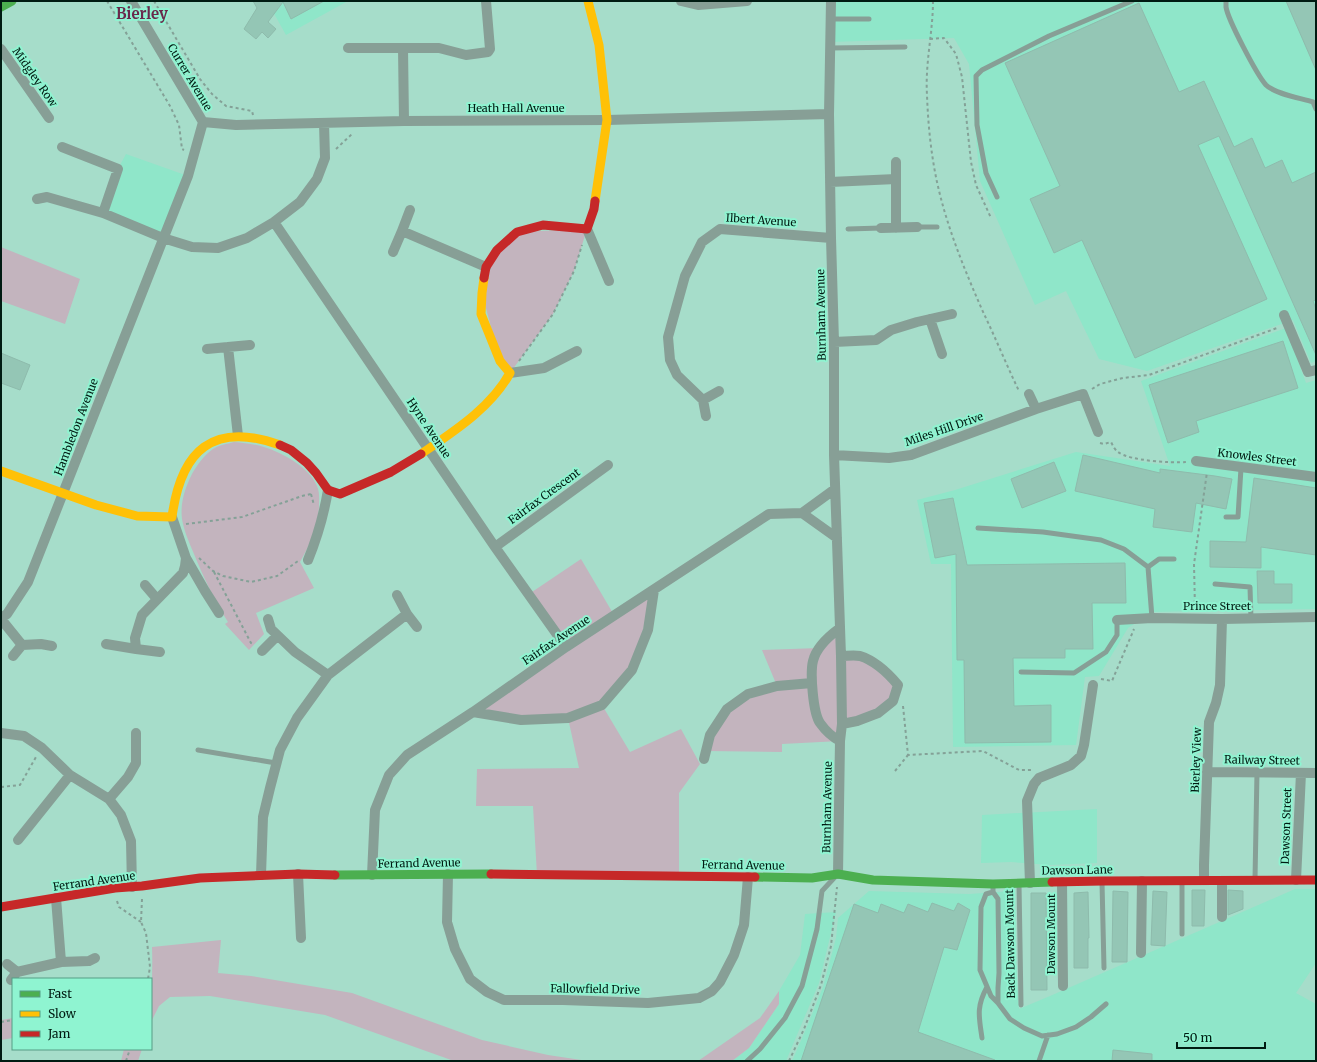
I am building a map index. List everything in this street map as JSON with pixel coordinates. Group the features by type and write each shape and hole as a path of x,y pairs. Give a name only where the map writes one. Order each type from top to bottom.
{"street":[{"path":"1,7 12,1"},
{"name":"Currer Avenue","path":"131,1 203,122 188,176 163,238"},
{"path":"348,48 439,48 466,55 488,52 490,49 486,1"},
{"path":"588,1 599,45 607,120 594,209 587,228 608,281"},
{"path":"681,1 698,5 747,1"},
{"name":"Burnham Avenue","path":"831,1 829,114 834,342 834,455 842,724 840,741 838,874"},
{"path":"403,48 404,121"},
{"name":"Midgley Row","path":"1,49 49,118"},
{"name":"Heath Hall Avenue","path":"203,122 236,125 404,121 607,120 829,114"},
{"path":"37,199 47,197 103,213 163,238 192,247 218,248 247,238 274,222 300,202 317,179 324,158 324,123"},
{"path":"62,147 120,166 103,213"},
{"path":"896,162 896,228"},
{"path":"830,182 896,179"},
{"path":"393,252 410,210"},
{"name":"Hyne Avenue","path":"274,222 495,546 566,647"},
{"path":"510,373 500,361 481,314 482,293 486,267 497,250 517,232 543,225 587,228"},
{"path":"881,228 916,227"},
{"name":"Ilbert Avenue","path":"703,400 677,375 670,360 668,337 684,276 702,242 720,229 752,230 831,238"},
{"path":"402,231 486,267"},
{"name":"Hambledon Avenue","path":"1,618 8,614 28,582 163,238"},
{"path":"834,342 876,340 891,330 952,314"},
{"path":"930,319 942,354"},
{"path":"1286,319 1308,372 1316,370"},
{"path":"207,349 250,345"},
{"path":"228,347 238,436"},
{"path":"510,373 544,368 577,351"},
{"path":"219,613 186,558 173,521 176,491 184,470 195,453 212,442 238,436 255,438 273,443 290,449 316,472 328,490 340,494 406,464 429,449 480,410 507,380 510,373"},
{"path":"706,416 703,400 718,391"},
{"path":"1083,394 1098,432"},
{"name":"Miles Hill Drive","path":"834,455 889,458 911,455 1036,409 1083,394"},
{"path":"1025,395 1036,409"},
{"name":"Knowles Street","path":"1196,461 1316,477"},
{"name":"Fairfax Crescent","path":"495,546 608,465"},
{"path":"1,471 96,505 137,516 173,521"},
{"path":"835,489 802,513 837,538"},
{"path":"303,560 314,546 328,490"},
{"name":"Fairfax Avenue","path":"372,875 375,810 389,775 407,755 473,712 566,647 768,514 802,513"},
{"path":"136,649 135,638 142,615 183,573 186,566 186,558"},
{"path":"145,585 157,599"},
{"path":"473,712 521,720 568,718 602,704 632,670 648,630 654,590"},
{"path":"397,595 407,614 417,627"},
{"path":"261,875 263,817 280,750 296,718 328,675 407,614"},
{"name":"Prince Street","path":"1117,620 1152,618 1251,619 1316,617"},
{"path":"1,618 22,645"},
{"path":"268,619 270,629 295,652 328,675"},
{"name":"Bierley View","path":"1204,880 1209,722 1216,704 1220,685 1222,619"},
{"path":"840,628 819,648 813,662 812,683 814,703 819,722 832,737 840,741"},
{"path":"262,651 278,636"},
{"path":"13,656 22,645 41,644 52,646"},
{"path":"106,644 160,652"},
{"path":"841,656 859,656 875,663 890,675 898,685 893,700 878,714 842,724"},
{"path":"704,759 710,735 727,709 748,694 777,686 812,683"},
{"path":"1030,883 1027,801 1034,784 1040,778 1071,765 1081,756 1093,685"},
{"path":"109,799 128,777 136,763 136,732"},
{"path":"1,733 24,736 42,748 70,775 109,799 121,815 131,841 137,886"},
{"name":"Railway Street","path":"1208,772 1316,773"},
{"name":"Dawson Street","path":"1296,880 1300,773"},
{"path":"18,840 70,775"},
{"path":"298,874 301,938"},
{"name":"Ferrand Avenue","path":"1,907 115,888 200,878 261,875 448,874 812,878 838,874"},
{"name":"Fallowfield Drive","path":"448,874 447,922 455,949 470,979 487,992 504,1000 563,1000 648,1003 699,998 712,991 720,982 734,955 744,925 748,877"},
{"name":"Dawson Lane","path":"838,874 873,880 993,888 1019,883 1316,880"},
{"path":"1141,953 1142,881"},
{"path":"1222,881 1222,917"},
{"name":"Dawson Mount","path":"1062,882 1063,986"},
{"path":"56,898 61,962"},
{"path":"7,964 14,976 61,962 93,962"}],"lane":[{"path":"997,197 986,173 978,132 976,76 982,70 1049,36 1132,1"},
{"path":"1226,1 1229,16 1246,51 1266,85 1275,90 1313,102 1316,109"},
{"path":"830,19 869,19"},
{"path":"830,48 905,47"},
{"path":"916,227 937,227"},
{"path":"848,229 881,228"},
{"path":"1226,517 1238,517 1241,468"},
{"path":"978,528 1043,532 1102,540 1124,549 1148,567 1152,618"},
{"path":"1148,567 1159,559 1174,559"},
{"path":"1215,584 1250,587 1251,619"},
{"path":"1021,672 1074,673 1106,652 1117,635 1117,620"},
{"path":"198,750 276,763"},
{"path":"1255,881 1256,772"},
{"path":"747,1061 760,1049 785,1018 802,986 817,929 822,891 838,874"},
{"path":"1102,881 1104,968"},
{"path":"1182,881 1182,934"},
{"name":"Back Dawson Mount","path":"1019,883 1021,1005"},
{"path":"998,1003 998,899 993,888 986,894 981,907 980,970 991,996 1010,1019 1024,1028 1042,1036 1056,1034 1076,1027 1106,1004"},
{"path":"982,1038 979,1011 981,999 987,987"},
{"path":"1039,1061 1048,1035"}],"path":[{"path":"107,1 170,106 179,125 182,149 194,153"},
{"path":"154,1 200,79 212,94 226,106 252,110 254,124"},
{"path":"933,1 933,20 928,56 927,94 930,135 937,182 949,227 964,268 1025,395"},
{"path":"930,39 944,38 956,54 962,77 971,162 976,185 991,218"},
{"path":"324,153 333,153 354,132 354,122"},
{"path":"510,373 553,314 574,272 587,228"},
{"path":"1083,394 1100,384 1123,378 1149,375 1286,319"},
{"path":"1098,432 1100,443 1104,444 1111,442 1118,452 1127,457 1169,463 1196,461"},
{"path":"1195,618 1194,564 1208,463"},
{"path":"173,521 242,517 302,496 328,490"},
{"path":"311,494 315,509"},
{"path":"186,558 198,557 213,571 223,576 251,582 277,576 303,560"},
{"path":"213,571 251,643 262,651"},
{"path":"1093,685 1097,679 1112,681 1138,619"},
{"path":"893,700 903,706 908,755 895,771"},
{"path":"1,787 20,785 42,748"},
{"path":"908,755 983,751 1019,770 1040,770 1048,774"},
{"path":"789,1061 804,1029 820,985 831,946 838,874"},
{"path":"137,886 141,922 146,933 150,966 148,978"},
{"path":"115,888 118,907 141,922"},
{"path":"1,1022 12,1020"},
{"path":"126,1061 130,1050"}],"shaded area":[{"path":"267,1 348,1 286,35"},
{"path":"831,1 1316,1 1316,361 1311,363 1293,320 1147,371 1099,359 1066,291 1035,305 980,181 969,64 954,38 830,42"},
{"path":"126,154 188,176 163,238 103,213 118,169"},
{"path":"587,229 574,271 553,314 510,373 500,361 482,293 486,267 517,232"},
{"path":"1,247 80,279 65,324 1,301"},
{"path":"1286,328 1306,383 1316,380 1316,609 1152,612 1128,628 1099,676 1085,677 1076,745 953,747 951,564 931,564 917,500 955,490 1076,452 1170,466 1141,381"},
{"path":"234,442 264,447 287,457 308,473 317,486 319,494 319,508 315,529 310,543 300,562 314,588 256,613 264,634 249,650 225,624 228,622 202,572 185,532 182,519 182,501 185,490 198,464 213,449"},
{"path":"581,559 614,615 654,590 632,670 602,705 630,752 681,729 700,764 679,793 679,876 537,875 533,806 476,806 477,769 579,768 568,718 473,712 565,647 529,594"},
{"path":"840,628 841,655 859,656 898,685 893,701 842,724 840,741 782,744 782,752 707,751 727,709 777,686 762,650 819,648"},
{"path":"1097,809 1097,863 1051,865 1011,862 981,863 982,815"},
{"path":"1295,889 1316,889 1316,963 1296,993 1316,1004 1316,1061 792,1061 823,987 836,938 838,918 869,891 969,894 1012,891 1019,1009"},
{"path":"836,912 819,983 786,1061 732,1061 749,1048 779,1004 779,991 800,955 805,914"},
{"path":"221,940 218,973 251,976 352,993 482,1040 548,1055 588,1061 454,1061 325,1015 210,996 170,997 159,1006 152,1020 152,947"},
{"path":"779,991 779,1004 749,1048 732,1061 698,1061 760,1018"},
{"path":"12,1018 12,1038 1,1040 1,1020"},
{"path":"124,1050 142,1050 138,1061 121,1061"}],"building":[{"path":"253,1 324,1 291,19 283,2 268,22 276,29 268,38 262,32 256,39 244,29 257,8"},
{"path":"1286,1 1316,1 1316,70"},
{"path":"1139,3 1179,92 1204,81 1234,147 1252,138 1265,168 1282,160 1292,183 1316,172 1316,300 1313,301 1316,309 1316,355 1219,136 1198,145 1267,299 1135,358 1082,240 1054,253 1030,199 1060,186 1005,63"},
{"path":"1283,341 1298,388 1196,421 1199,432 1168,443 1149,385"},
{"path":"1,353 30,365 20,390 1,383"},
{"path":"1083,455 1160,473 1160,469 1232,479 1226,509 1196,503 1192,532 1153,527 1155,509 1075,491"},
{"path":"1054,462 1066,491 1022,508 1011,479"},
{"path":"1254,478 1316,488 1316,555 1261,547 1261,568 1210,567 1210,541 1246,542"},
{"path":"953,498 967,565 1125,563 1126,603 1092,603 1093,649 1065,649 1065,658 1013,658 1014,706 1051,705 1051,742 965,743 964,660 957,660 956,554 935,558 924,503"},
{"path":"1257,571 1274,571 1274,584 1292,584 1292,603 1258,603"},
{"path":"1192,890 1205,890 1204,926 1192,926"},
{"path":"1228,890 1243,891 1243,909 1228,915"},
{"path":"1113,891 1128,892 1127,962 1112,962"},
{"path":"1153,891 1167,892 1165,946 1151,945"},
{"path":"1088,892 1088,968 1074,968 1074,893"},
{"path":"1031,893 1046,893 1047,990 1031,990"},
{"path":"932,903 954,911 958,903 970,910 957,950 944,947 918,1032 995,1061 801,1061 854,904 878,913 881,904 904,913 908,904 928,912"},
{"path":"1113,1050 1152,1054 1152,1061 1112,1061"}],"traffic: fast":[{"path":"1,7 12,1"},
{"path":"335,875 491,874"},
{"path":"755,877 812,878 838,874 873,880 993,884 1052,882"}],"traffic: slow":[{"path":"588,1 599,45 607,120 595,201"},
{"path":"421,454 458,428 482,408 502,386 510,373 500,361 481,314 484,278"},
{"path":"1,471 96,505 137,516 172,517 176,494 183,474 192,458 204,447 219,440 236,437 256,438 280,445"}],"traffic: jam":[{"path":"484,278 486,267 497,250 517,232 543,225 587,229 594,209 595,201"},
{"path":"280,445 291,450 307,463 328,490 340,494 391,472 421,454"},
{"path":"1,907 115,888 200,878 298,874 335,875"},
{"path":"491,874 755,877"},
{"path":"1052,882 1316,880"}],"district":[{"name":"Bierley","path":"142,14"}]}
